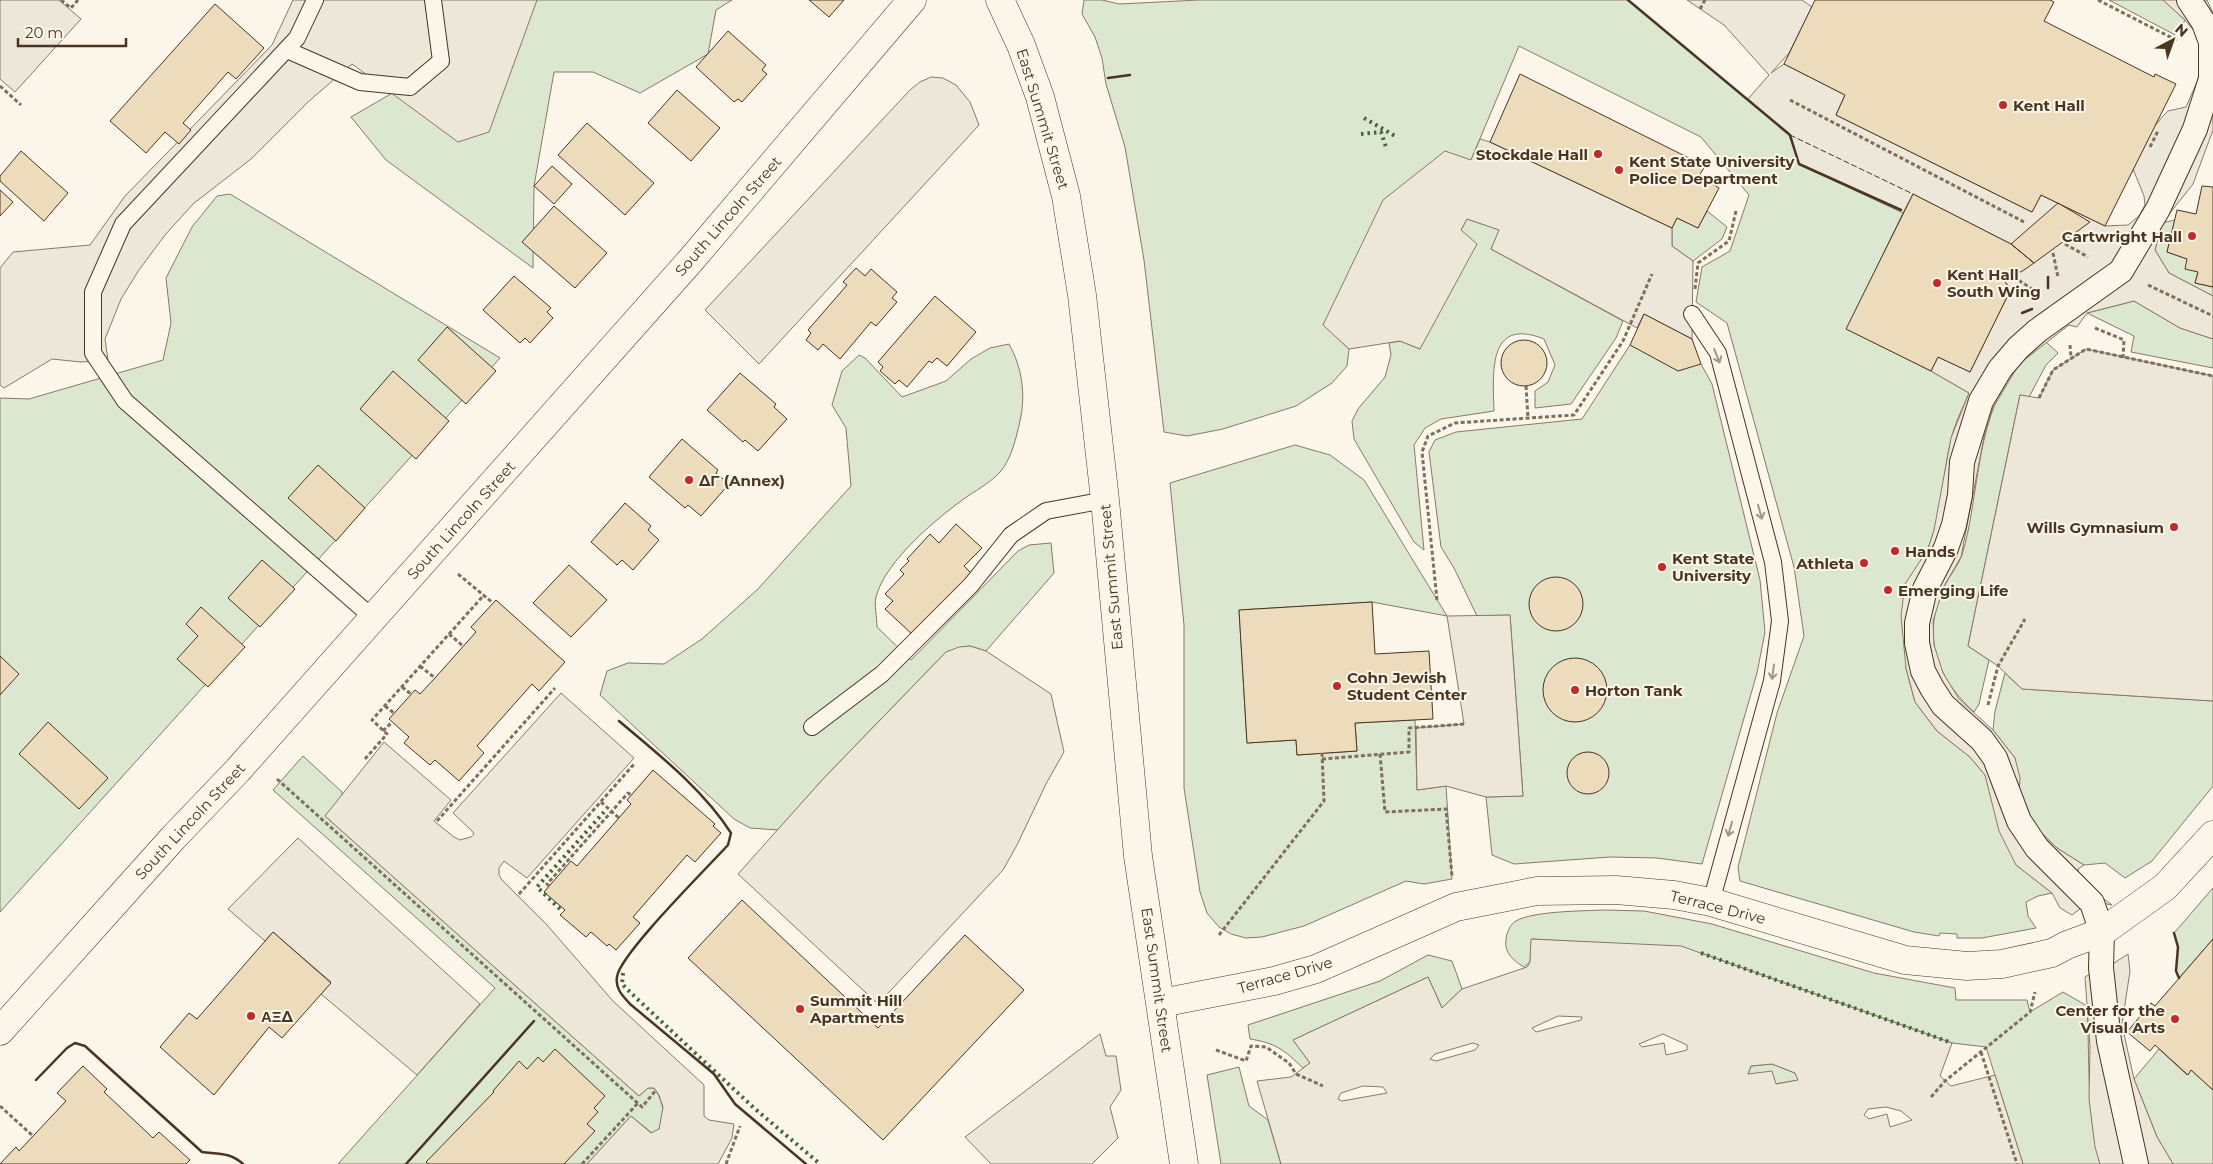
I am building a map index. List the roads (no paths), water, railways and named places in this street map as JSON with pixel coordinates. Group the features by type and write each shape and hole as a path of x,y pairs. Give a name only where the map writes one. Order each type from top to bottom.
{"street":[{"name":"South Lincoln Street","path":"0,1031 373,618 691,260 912,0"},
{"name":"East Summit Street","path":"1000,0 1021,45 1040,97 1066,196 1082,295 1105,500 1138,856 1184,1164"},
{"path":"2148,1164 2135,1155 2110,1041 2102,968 2102,932 2092,903 2037,848 2019,821 1994,758 1982,740 1956,718 1932,688 1924,671 1917,643 1917,623 1925,589 1946,548 1954,525 1960,495 1962,462 1981,401 2000,369 2018,348 2037,331 2122,271 2158,209 2195,129 2211,79 2212,58 2211,42 2204,23 2189,0"},
{"name":"Terrace Drive","path":"1161,1004 1274,981 1316,969 1456,907 1537,892 1616,890 1674,895 1711,902 1886,955 1928,963 1967,966 1994,965 2052,954 2067,945 2102,932 2165,887 2213,835"}],"lane":[{"path":"315,0 298,38 123,224 92,292 93,354 125,401 373,618"},
{"path":"286,50 360,82 410,87 441,61 433,0"},
{"path":"1692,314 1718,353 1773,562 1780,621 1772,681 1711,902"},
{"path":"812,727 882,674 971,585 1011,535 1046,510 1105,500"}],"place":[{"name":"Kent Hall","path":"2003,105"},
{"name":"Stockdale Hall","path":"1598,154"},
{"name":"Kent State University Police Department","path":"1619,170"},
{"name":"Cartwright Hall","path":"2192,236"},
{"name":"Kent Hall South Wing","path":"1937,283"},
{"name":"ΔΓ (Annex)","path":"689,480"},
{"name":"Wills Gymnasium","path":"2174,527"},
{"name":"Hands","path":"1895,551"},
{"name":"Athleta","path":"1864,563"},
{"name":"Kent State University","path":"1662,567"},
{"name":"Emerging Life","path":"1888,590"},
{"name":"Cohn Jewish Student Center","path":"1337,686"},
{"name":"Horton Tank","path":"1575,690"},
{"name":"Summit Hill Apartments","path":"800,1009"},
{"name":"ΑΞΔ","path":"251,1016"},
{"name":"Center for the Visual Arts","path":"2175,1019"}]}
